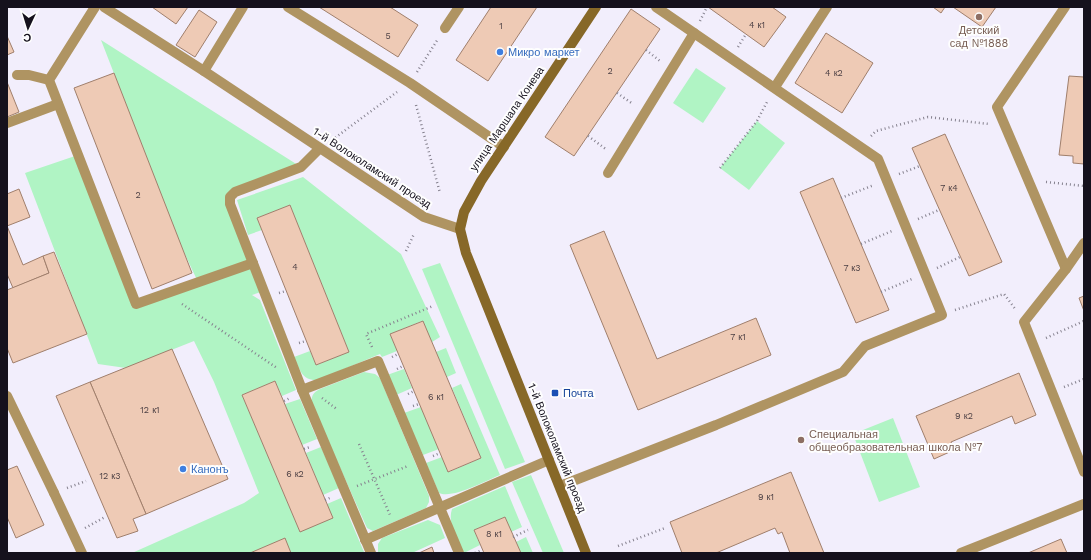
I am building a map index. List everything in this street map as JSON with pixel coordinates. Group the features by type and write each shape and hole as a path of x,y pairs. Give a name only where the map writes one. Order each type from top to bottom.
{"street":[{"path":"49,80 95,7"},
{"name":"1-й Волоколамский проезд","path":"104,7 204,71 424,218 460,229 466,253 586,553"},
{"path":"204,71 243,7"},
{"path":"288,7 410,83 504,147"},
{"path":"445,28 459,7"},
{"name":"улица Маршала Конева","path":"460,229 464,212 481,181 596,7"},
{"path":"560,486 716,425 842,372 865,346 942,315 878,158 656,7"},
{"path":"775,87 827,7"},
{"path":"1065,7 998,107 1066,269"},
{"path":"608,173 694,33"},
{"path":"17,75 29,75 49,80"},
{"path":"49,80 136,304 253,263"},
{"path":"7,123 58,104"},
{"path":"320,149 301,167 235,192 230,197 230,204 301,387 371,553"},
{"path":"1084,243 1066,269 1024,322 1084,472"},
{"path":"301,387 378,361 459,553"},
{"path":"7,396 73,534 79,552"},
{"path":"365,540 439,506 549,460"},
{"path":"961,553 1084,504"}],"path":[{"path":"320,149 410,83 445,28"},
{"path":"410,83 440,193"},
{"path":"720,168 757,121 775,87"},
{"path":"617,93 645,112"},
{"path":"861,147 876,131 928,117 1006,126"},
{"path":"588,136 617,157"},
{"path":"1029,181 1084,186"},
{"path":"406,251 414,234"},
{"path":"166,293 301,387"},
{"path":"942,315 1004,294 1024,322"},
{"path":"378,361 366,334 433,306"},
{"path":"1033,344 1084,321"},
{"path":"1052,392 1084,379"},
{"path":"359,444 395,526"},
{"path":"345,491 440,453"},
{"path":"54,493 86,481"},
{"path":"73,534 105,517"},
{"path":"618,546 665,528"},
{"path":"513,537 528,530"},
{"path":"475,553 482,550"}],"green space":[{"path":"101,40 301,167 230,197 264,291 252,295 260,300 296,390 282,396 275,381 242,395 300,532 327,504 341,498 364,552 291,553 284,539 250,553 132,553 244,503 259,493 214,382 194,341 126,368 98,364 25,173 78,155 136,304 131,307 198,282 181,246"},
{"path":"696,68 726,88 703,123 673,103"},
{"path":"757,121 785,143 749,190 720,168"},
{"path":"303,177 401,254 440,337 432,342 422,321 390,334 397,351 382,357 380,354 318,380 308,379 302,374 294,357 310,351 316,365 349,352 290,205 257,218 262,230 248,235 237,200"},
{"path":"440,263 525,462 505,469 422,269"},
{"path":"446,348 456,373 447,377 436,352"},
{"path":"404,369 412,388 396,395 387,375"},
{"path":"364,372 375,374 380,378 429,496 429,502 426,508 373,531 367,528 312,405 312,397 315,392"},
{"path":"461,384 500,475 460,492 452,494 439,493 426,463 442,457 449,472 481,458 452,388"},
{"path":"300,399 317,439 302,445 285,404"},
{"path":"421,407 439,449 423,455 404,413"},
{"path":"893,418 920,487 879,502 853,434"},
{"path":"321,447 339,488 323,495 306,453"},
{"path":"531,475 564,553 543,553 512,482"},
{"path":"505,486 522,527 511,532 505,517 474,530 480,545 464,553 452,526 452,509"},
{"path":"428,520 440,525 445,538 412,553 378,553 378,544 382,538"},
{"path":"526,537 533,553 521,553 516,542"}],"building":[{"path":"152,7 188,7 176,24"},
{"path":"319,7 390,7 418,25 398,57"},
{"path":"491,7 537,7 488,81 456,60"},
{"path":"708,7 772,7 786,17 764,47"},
{"name":"Детский сад №1888","path":"933,7 945,7 941,13"},
{"name":"Детский сад №1888","path":"953,7 996,7 982,27"},
{"path":"631,9 660,29 574,156 545,137"},
{"path":"199,10 217,22 195,57 176,45"},
{"path":"826,33 873,63 842,113 795,83"},
{"path":"7,36 14,52 7,55"},
{"path":"114,73 192,273 152,289 74,88"},
{"path":"1069,76 1084,77 1084,164 1073,163 1073,156 1059,155"},
{"path":"7,82 19,112 7,117"},
{"path":"945,134 1002,262 969,276 912,148"},
{"path":"833,178 889,310 856,323 800,192"},
{"path":"19,189 30,217 7,226 7,194"},
{"path":"290,205 349,352 316,365 257,218"},
{"path":"7,226 23,265 43,256 49,273 13,288 7,274"},
{"path":"604,231 657,359 756,318 771,355 638,410 570,245"},
{"path":"54,252 87,334 13,363 7,348 7,290 49,273 43,256"},
{"path":"1084,296 1084,311 1079,298"},
{"path":"423,321 481,458 448,472 390,334"},
{"path":"172,349 228,479 146,514 90,382"},
{"path":"1019,373 1036,415 1015,424 1012,416 951,442 954,450 934,459 916,416"},
{"path":"275,381 333,518 300,532 242,395"},
{"path":"90,382 146,514 133,519 138,531 117,538 56,396"},
{"path":"17,466 44,525 16,538 7,517 7,470"},
{"path":"791,472 824,553 790,553 782,532 778,534 775,528 716,553 682,553 670,522"},
{"path":"505,517 521,553 484,553 474,530"},
{"path":"285,538 291,553 250,553"},
{"path":"1061,539 1067,553 1028,553"},
{"path":"432,547 434,553 419,553"}],"place":[{"name":"Детский сад №1888","path":"979,17"},
{"name":"Микро маркет","path":"500,52"},
{"name":"Почта","path":"555,393"},
{"name":"Специальная общеобразовательная школа №7","path":"801,440"},
{"name":"Канонъ","path":"183,469"}]}
